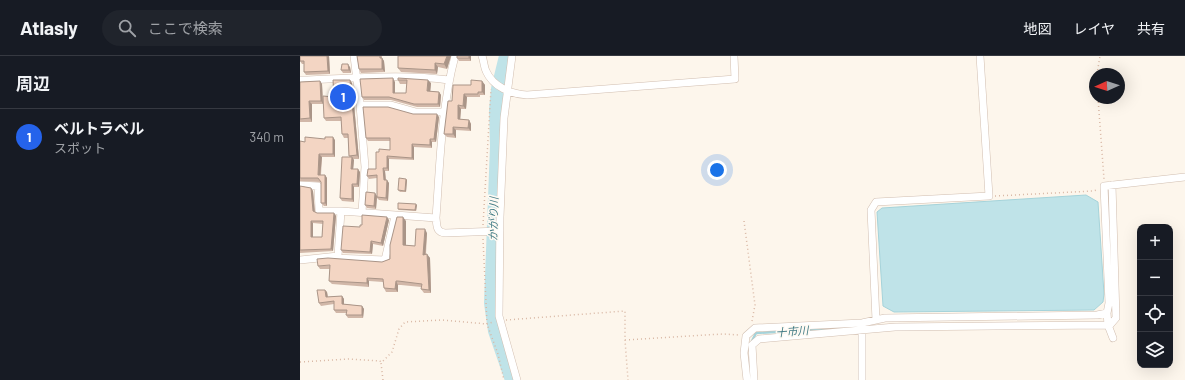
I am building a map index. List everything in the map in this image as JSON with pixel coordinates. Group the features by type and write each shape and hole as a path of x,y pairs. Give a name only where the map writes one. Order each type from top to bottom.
{"street":[{"path":"354,56 355,79 360,105 366,167 362,212"},
{"path":"455,56 449,80 445,112 436,218 437,229 440,233 500,231"},
{"path":"482,56 486,71 492,80 514,95 735,79 734,56"},
{"path":"512,56 504,118 499,316 517,380"},
{"path":"876,320 870,210 876,202 989,196 980,56"},
{"path":"300,80 355,79 397,76 427,77 449,80"},
{"path":"360,105 391,105 416,112 445,112"},
{"path":"1108,186 1185,177"},
{"path":"300,185 318,186 318,211 362,212 395,216 436,218"},
{"path":"1108,186 1109,303 1107,313 1108,325 1113,338"},
{"path":"754,380 752,345 759,339 895,327 1108,325 1116,318 1108,186"},
{"path":"332,258 338,256 341,211"},
{"path":"300,260 332,258 386,260 395,216"},
{"path":"747,380 744,353 748,334 755,328 862,323 885,318 1097,315 1107,313"},
{"path":"862,323 862,380"}],"path":[{"path":"1098,68 1100,56"},
{"path":"492,80 489,105 483,232 487,324 498,354 504,380"},
{"path":"989,196 1093,192 1108,186 1099,104"},
{"path":"628,380 625,340 723,334 748,334 755,305 744,222"},
{"path":"300,362 348,359 380,361 383,380"}],"water":[{"path":"1086,195 1098,202 1104,294 1103,302 1094,310 894,312 883,306 877,212 882,208"}],"building":[{"path":"300,56 327,56 328,71 304,72 304,61 300,61"},
{"path":"357,56 380,56 380,58 382,58 382,69 359,69"},
{"path":"398,56 447,56 444,64 435,63 435,70 398,68"},
{"path":"457,56 469,56 469,58 457,58"},
{"path":"342,64 348,64 349,70 341,70"},
{"path":"393,78 393,93 406,93 407,80 398,80 398,78 428,80 427,91 439,92 438,104 414,104 389,97 362,97 360,79"},
{"path":"333,80 350,80 357,155 349,156 348,134 342,134 341,117 324,118 323,96 334,97"},
{"path":"471,80 482,81 482,92 478,92 478,94 464,94 463,106 458,105 458,119 469,120 468,128 453,127 453,134 444,134 448,101 452,101 453,85 471,85"},
{"path":"320,81 321,101 309,101 310,118 300,119 300,82"},
{"path":"363,107 388,107 413,114 437,114 434,139 430,139 430,145 412,144 412,158 387,156 387,168 383,168 384,180 387,180 386,198 377,197 377,175 367,176 368,169 376,169 376,152 379,152 379,149 390,150 390,138 366,138"},
{"path":"305,137 325,139 325,137 333,137 333,154 319,154 318,175 325,175 325,203 321,203 321,182 318,178 300,178 300,141 305,142"},
{"path":"342,157 352,157 351,169 358,169 357,184 352,184 352,199 340,198"},
{"path":"399,178 406,179 405,191 398,190"},
{"path":"300,186 311,188 313,211 317,213 334,213 331,249 300,250","holes":["311,221 323,221 322,237 311,237"]},
{"path":"366,192 375,193 374,206 365,205"},
{"path":"398,203 416,204 415,210 398,209"},
{"path":"362,215 387,217 381,243 371,241 370,252 341,250 343,226 360,227 360,225 362,225"},
{"path":"397,217 403,217 403,245 415,246 416,229 425,229 423,255 427,254 429,290 421,289 422,284 398,281 396,281 395,289 384,288 383,279 367,278 367,283 329,281 330,265 318,266 317,259 328,258 382,262 390,259 390,245"},
{"path":"317,290 325,290 326,297 342,296 342,304 362,306 362,315 346,315 347,310 334,310 334,301 319,303"}],"waterway":[{"name":"かがり川","path":"506,56 498,89 496,110 497,146 491,303 495,331 512,380"},
{"name":"十市川","path":"752,341 756,333 858,327"}],"place":[{"name":"ベルトラベル","path":"343,97"}]}
